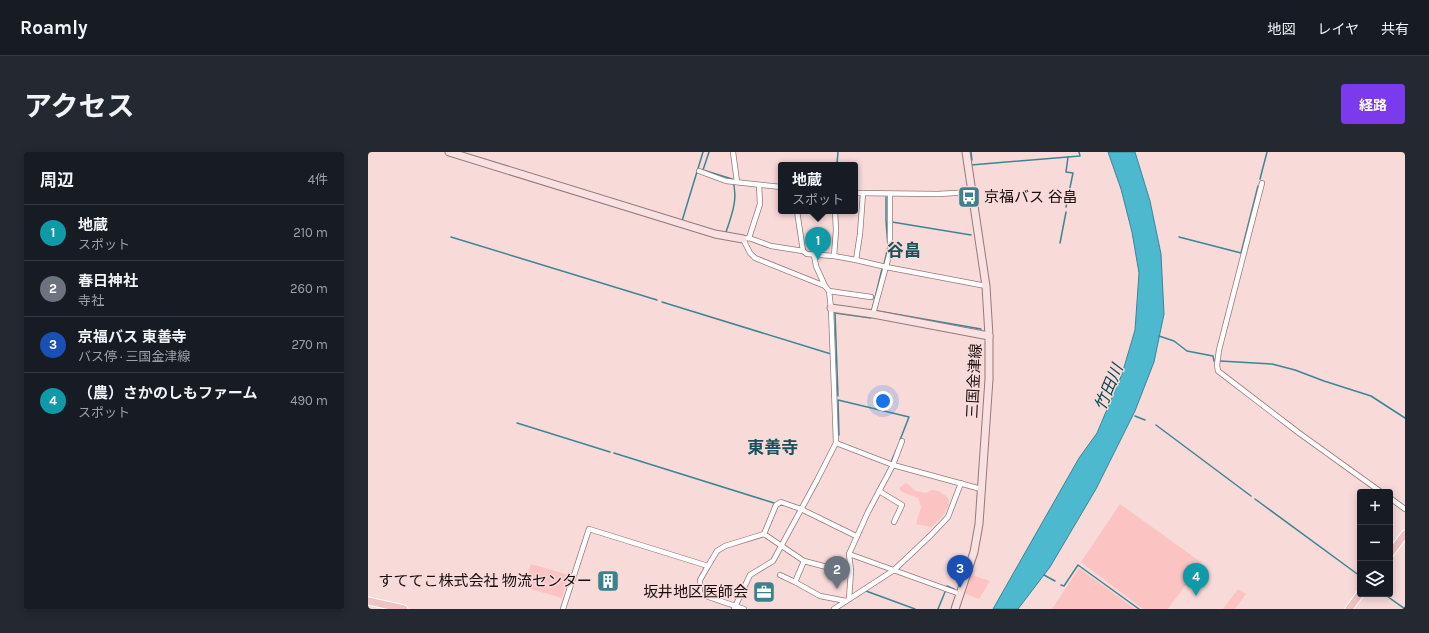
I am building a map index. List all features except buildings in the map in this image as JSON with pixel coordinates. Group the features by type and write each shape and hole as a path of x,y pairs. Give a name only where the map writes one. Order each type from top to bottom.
{"main road":[{"path":"1393,550 1405,534"},
{"path":"1349,609 1358,597"},
{"path":"368,601 404,609"}],"street":[{"path":"449,152 709,232 746,239 771,246 803,251 807,254 834,256 986,286"},
{"path":"733,152 738,182"},
{"name":"三国金津線","path":"955,609 974,552 979,524 989,379 989,336 986,286 966,152"},
{"path":"699,171 726,180 778,187"},
{"path":"1262,183 1219,350 1218,370 1300,433 1377,489"},
{"path":"759,185 760,204 746,239 750,253 755,258 826,286"},
{"path":"858,193 890,194 972,192"},
{"path":"856,260 860,234 863,193"},
{"path":"874,314 890,252 890,194"},
{"path":"797,214 803,251"},
{"path":"834,256 836,230 835,214"},
{"path":"735,607 750,575 773,561 836,443 829,290 816,266 814,255"},
{"path":"829,290 871,297"},
{"path":"831,308 874,314 989,336"},
{"path":"848,600 851,571 849,554 856,536 892,465 902,441"},
{"path":"836,443 892,465 981,489"},
{"path":"834,609 894,570 931,536 948,517 961,483"},
{"path":"879,491 902,505 894,522"},
{"path":"1393,500 1405,509"},
{"path":"764,534 776,505 781,502 801,509 856,536"},
{"path":"563,609 589,529 708,566"},
{"path":"764,534 804,561 838,570 851,571"},
{"path":"744,609 700,594 700,580 719,549 764,534"},
{"path":"849,554 960,594"},
{"path":"795,582 804,561"},
{"path":"780,575 820,596 848,600"}],"shaded area":[{"path":"906,483 916,491 926,493 935,490 941,492 949,499 949,504 946,511 931,527 916,524 921,507 918,498 902,492 899,488"},
{"path":"1120,504 1202,563 1168,609 1143,609 1081,562"},
{"path":"531,564 569,575 562,598 524,587"},
{"path":"1079,568 1135,609 1052,609"},
{"path":"971,575 990,581 979,599 964,593"},
{"path":"1238,589 1246,594 1235,609 1223,609"}],"water":[{"path":"1108,152 1135,152 1150,201 1161,254 1164,314 1154,362 1135,411 1096,489 1050,567 1018,609 993,609 1079,458 1097,433 1122,374 1135,330 1139,273 1132,232 1121,189"}],"waterway":[{"path":"682,221 703,152"},
{"path":"709,152 703,170 732,179 734,185 734,206 726,232"},
{"path":"837,162 838,152"},
{"path":"971,152 972,160"},
{"path":"971,165 1080,156 1079,152"},
{"path":"1260,179 1267,152"},
{"path":"1066,207 1073,173 1066,172 1068,157"},
{"path":"1179,237 1241,253 1258,186"},
{"path":"884,264 888,247 886,197"},
{"path":"1060,243 1066,212"},
{"path":"892,222 971,235"},
{"path":"451,237 657,300"},
{"path":"882,269 872,310 981,329"},
{"path":"662,302 831,354"},
{"path":"838,396 835,313 871,318"},
{"path":"1159,336 1174,341 1187,351 1213,356 1214,361"},
{"path":"1220,361 1272,364 1295,370 1371,396 1405,418"},
{"path":"839,435 838,400 909,417 900,440"},
{"path":"1135,416 1145,420"},
{"path":"517,423 610,452"},
{"path":"1156,425 1251,496"},
{"path":"891,462 899,444"},
{"path":"614,453 774,503"},
{"path":"1255,499 1357,574"},
{"path":"1061,585 1064,586 1078,565 1139,609"},
{"path":"1044,575 1055,581"},
{"path":"947,586 954,589"},
{"path":"866,591 915,609"},
{"path":"938,609 945,592"},
{"path":"1388,597 1405,609"}],"place":[{"name":"京福バス 谷畠","path":"969,197"},
{"name":"地蔵","path":"818,260"},
{"name":"すててこ株式会社 物流センター","path":"608,581"},
{"name":"京福バス 東善寺","path":"960,588"},
{"name":"春日神社","path":"837,589"},
{"name":"坂井地区医師会","path":"764,592"},
{"name":"（農）さかのしもファーム","path":"1196,596"}],"district":[{"name":"谷畠","path":"904,250"},
{"name":"東善寺","path":"773,447"}],"water label":[{"name":"竹田川","path":"1108,387"}]}
